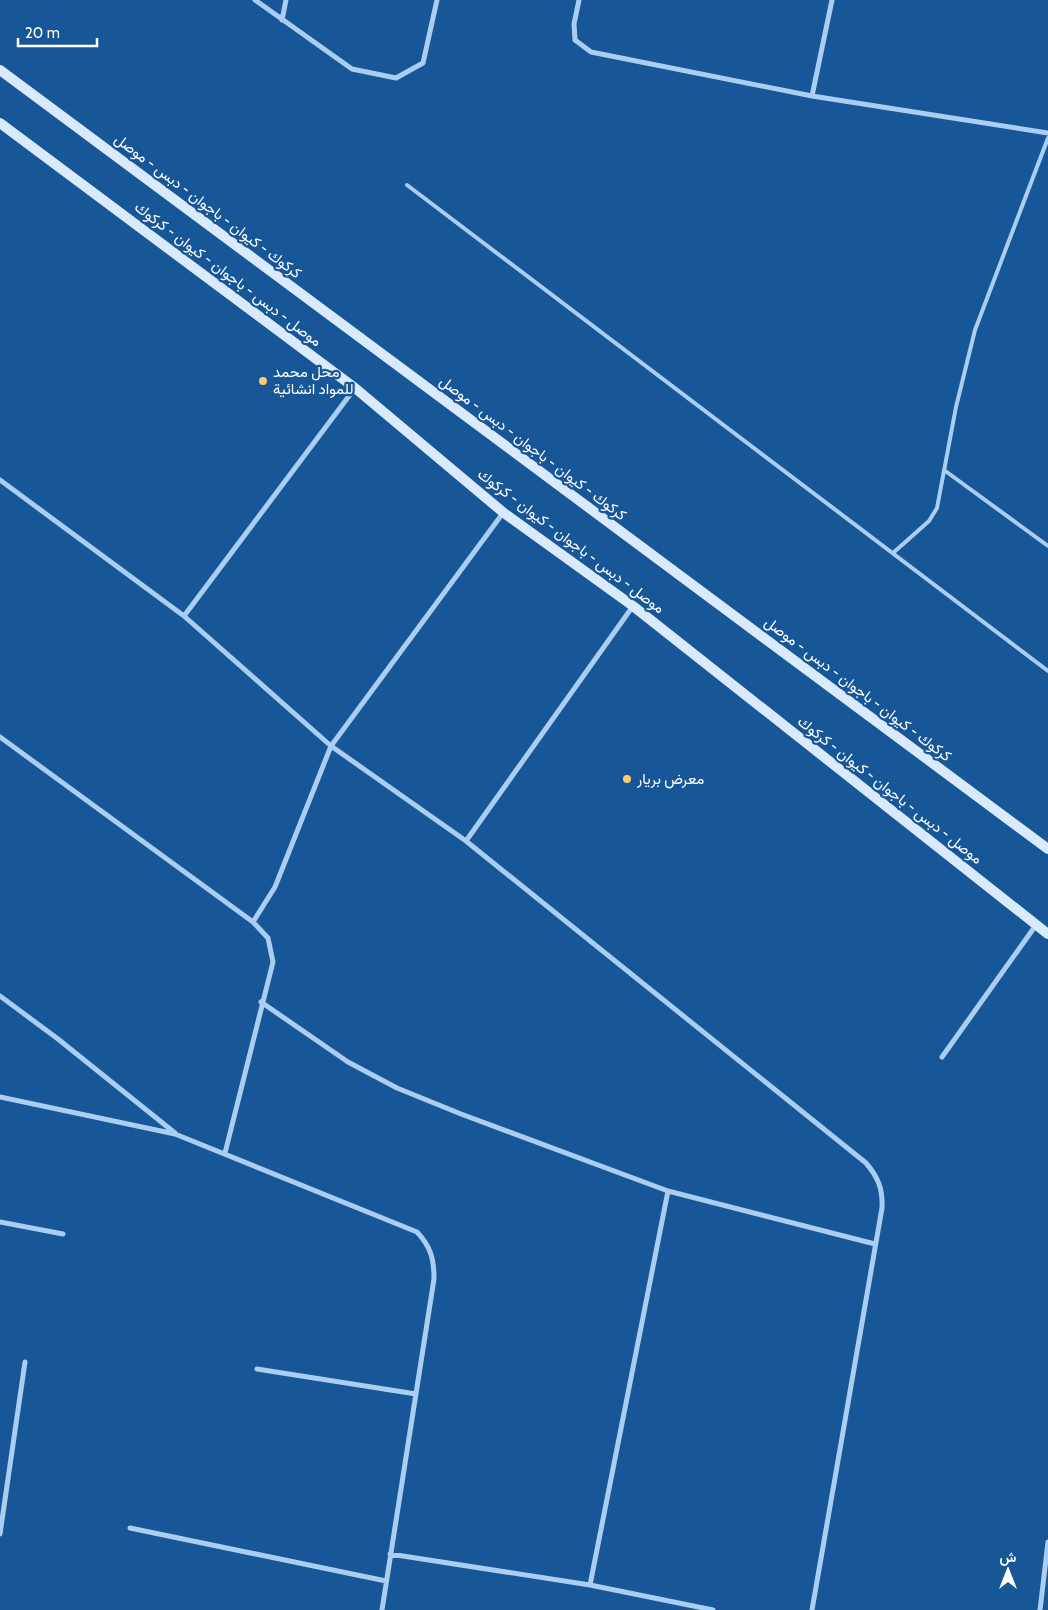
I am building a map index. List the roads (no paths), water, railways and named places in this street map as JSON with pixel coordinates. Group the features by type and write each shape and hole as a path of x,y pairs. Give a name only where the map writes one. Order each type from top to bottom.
{"main road":[{"name":"كركوك - كيوان - باجوان - دبس - موصل","path":"0,70 1048,849"},
{"name":"موصل - دبس - باجوان - كيوان - كركوك","path":"0,123 355,388 504,512 633,606 1048,934"}],"street":[{"path":"255,0 352,69 396,78 423,63 437,0"},
{"path":"282,20 286,0"},
{"path":"579,0 574,24 575,40 591,52 812,96 1048,133"},
{"path":"812,96 832,0"},
{"path":"184,616 355,388"},
{"path":"0,480 184,616 330,746 466,840 866,1163 874,1172 883,1195 812,1610"},
{"path":"253,922 275,887 330,746 504,512"},
{"path":"466,840 633,606"},
{"path":"0,737 253,922 268,938 273,962 261,1002 225,1153"},
{"path":"942,1057 1036,925"},
{"path":"0,996 175,1134"},
{"path":"261,1002 348,1062 397,1088 668,1191 875,1244"},
{"path":"0,1097 175,1134 417,1232 429,1246 434,1263 434,1279 382,1610"},
{"path":"590,1585 668,1191"},
{"path":"0,1222 63,1234"},
{"path":"0,1534 25,1362"},
{"path":"257,1369 416,1394"},
{"path":"130,1528 386,1581"},
{"path":"1040,1610 1048,1542"},
{"path":"390,1554 590,1585 713,1610"}],"lane":[{"path":"893,553 929,521 937,508 960,389 975,330 1048,138"},
{"path":"407,185 1048,671"},
{"path":"944,470 1048,546"}],"place":[{"name":"محل محمد للمواد انشائية","path":"263,381"},
{"name":"معرض بريار","path":"627,779"}]}
